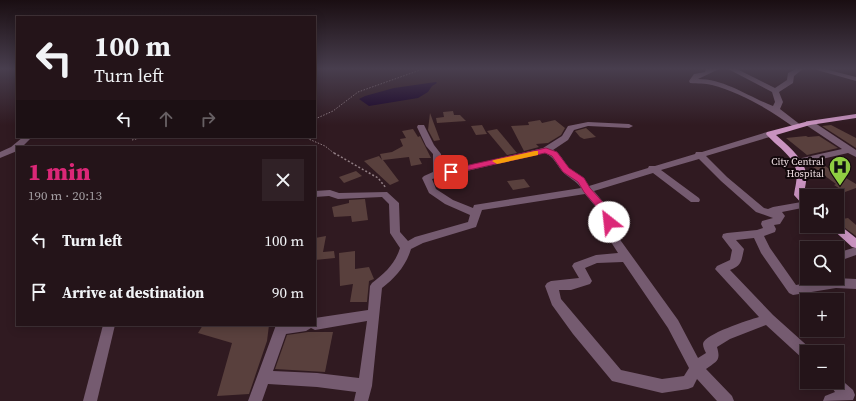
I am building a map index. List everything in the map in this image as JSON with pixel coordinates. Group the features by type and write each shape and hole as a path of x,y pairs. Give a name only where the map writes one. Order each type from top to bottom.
{"main road":[{"path":"800,197 798,195 801,180 800,167 770,134 809,123 856,116"},
{"path":"843,233 856,244"}],"street":[{"path":"726,88 776,110 798,126"},
{"path":"769,88 775,91 779,102 776,110"},
{"path":"775,91 780,88"},
{"path":"809,123 852,152"},
{"path":"476,213 449,202 432,191 427,178 438,174 463,170 546,150 565,138 571,128 588,124 629,126"},
{"path":"420,127 430,146 437,154 438,174"},
{"path":"361,401 374,314 376,286 386,279 402,261 406,247 419,240 472,224 478,207 587,190 652,168 770,134"},
{"path":"18,146 27,138"},
{"path":"0,156 16,147"},
{"path":"546,150 555,154 566,170 581,180 587,190 605,211 616,242 673,324 696,368 727,401"},
{"path":"796,162 852,152"},
{"path":"700,154 724,179 760,210 780,216"},
{"path":"652,168 695,200"},
{"path":"316,194 330,193 338,196 384,194 394,203 395,233 406,247"},
{"path":"780,216 773,210 800,205"},
{"path":"780,216 776,221 766,224 771,229 758,234 727,237 738,249 735,263 721,269 755,303 768,319 800,348"},
{"path":"758,234 765,250 793,290 816,285"},
{"path":"844,255 856,251"},
{"path":"627,256 596,259 578,266 586,280 571,285 551,286 556,300 578,330 617,376 662,386 688,382 696,368 713,356 710,344 725,335 768,319"},
{"path":"844,281 856,284"},
{"path":"316,324 374,314"},
{"path":"90,401 110,326"},
{"path":"255,401 280,327 293,326"},
{"path":"264,377 317,380 364,386"},
{"path":"842,389 852,398"},
{"path":"830,401 852,398"}],"path":[{"path":"316,118 333,110 358,92 370,88"},
{"path":"132,140 141,138"},
{"path":"306,138 325,146 341,158 361,167 378,178 387,189"}],"shaded area":[{"path":"394,88 431,88 428,92 418,98 369,106 359,99"}],"building":[{"path":"453,111 454,115 460,115 466,121 437,123 436,118 444,117 443,112"},
{"path":"430,113 440,140 434,141 428,130"},
{"path":"540,120 542,123 555,120 565,128 561,135 548,143 536,144 539,147 524,151 511,126 529,125 528,122"},
{"path":"482,125 487,134 476,135 471,126"},
{"path":"831,125 856,138 856,148 822,126"},
{"path":"586,128 596,137 584,139 575,131"},
{"path":"413,129 418,137 420,136 431,158 419,158 422,164 411,166 409,157 383,160 399,181 390,185 364,161 379,156 382,160 380,154 392,152 403,146 400,139 406,138 402,131"},
{"path":"497,129 517,153 507,155 487,131"},
{"path":"819,136 838,148 807,155 786,138"},
{"path":"819,161 833,172 836,172 856,184 856,188 845,192 844,189 840,189 834,185 836,184 809,164"},
{"path":"356,171 362,176 344,183 339,177"},
{"path":"524,179 530,187 513,190 507,181"},
{"path":"365,199 368,220 352,222 351,216 334,217 332,207 349,203 349,200"},
{"path":"848,218 856,225 856,236 844,227 844,219"},
{"path":"326,236 323,252 334,251 335,258 316,260 316,238"},
{"path":"355,251 355,269 369,267 374,279 369,281 367,302 350,302 353,284 340,286 339,253"},
{"path":"202,326 269,326 267,341 249,394 217,396 232,343 198,333"},
{"path":"308,332 333,332 325,372 275,369 287,335"}],"slow traffic":[{"path":"497,161 535,153"}],"place":[{"name":"City Central Hospital","path":"840,186"}],"route":[{"path":"451,172 546,150 555,154 566,170 581,180 587,190 605,211 609,222"}]}
